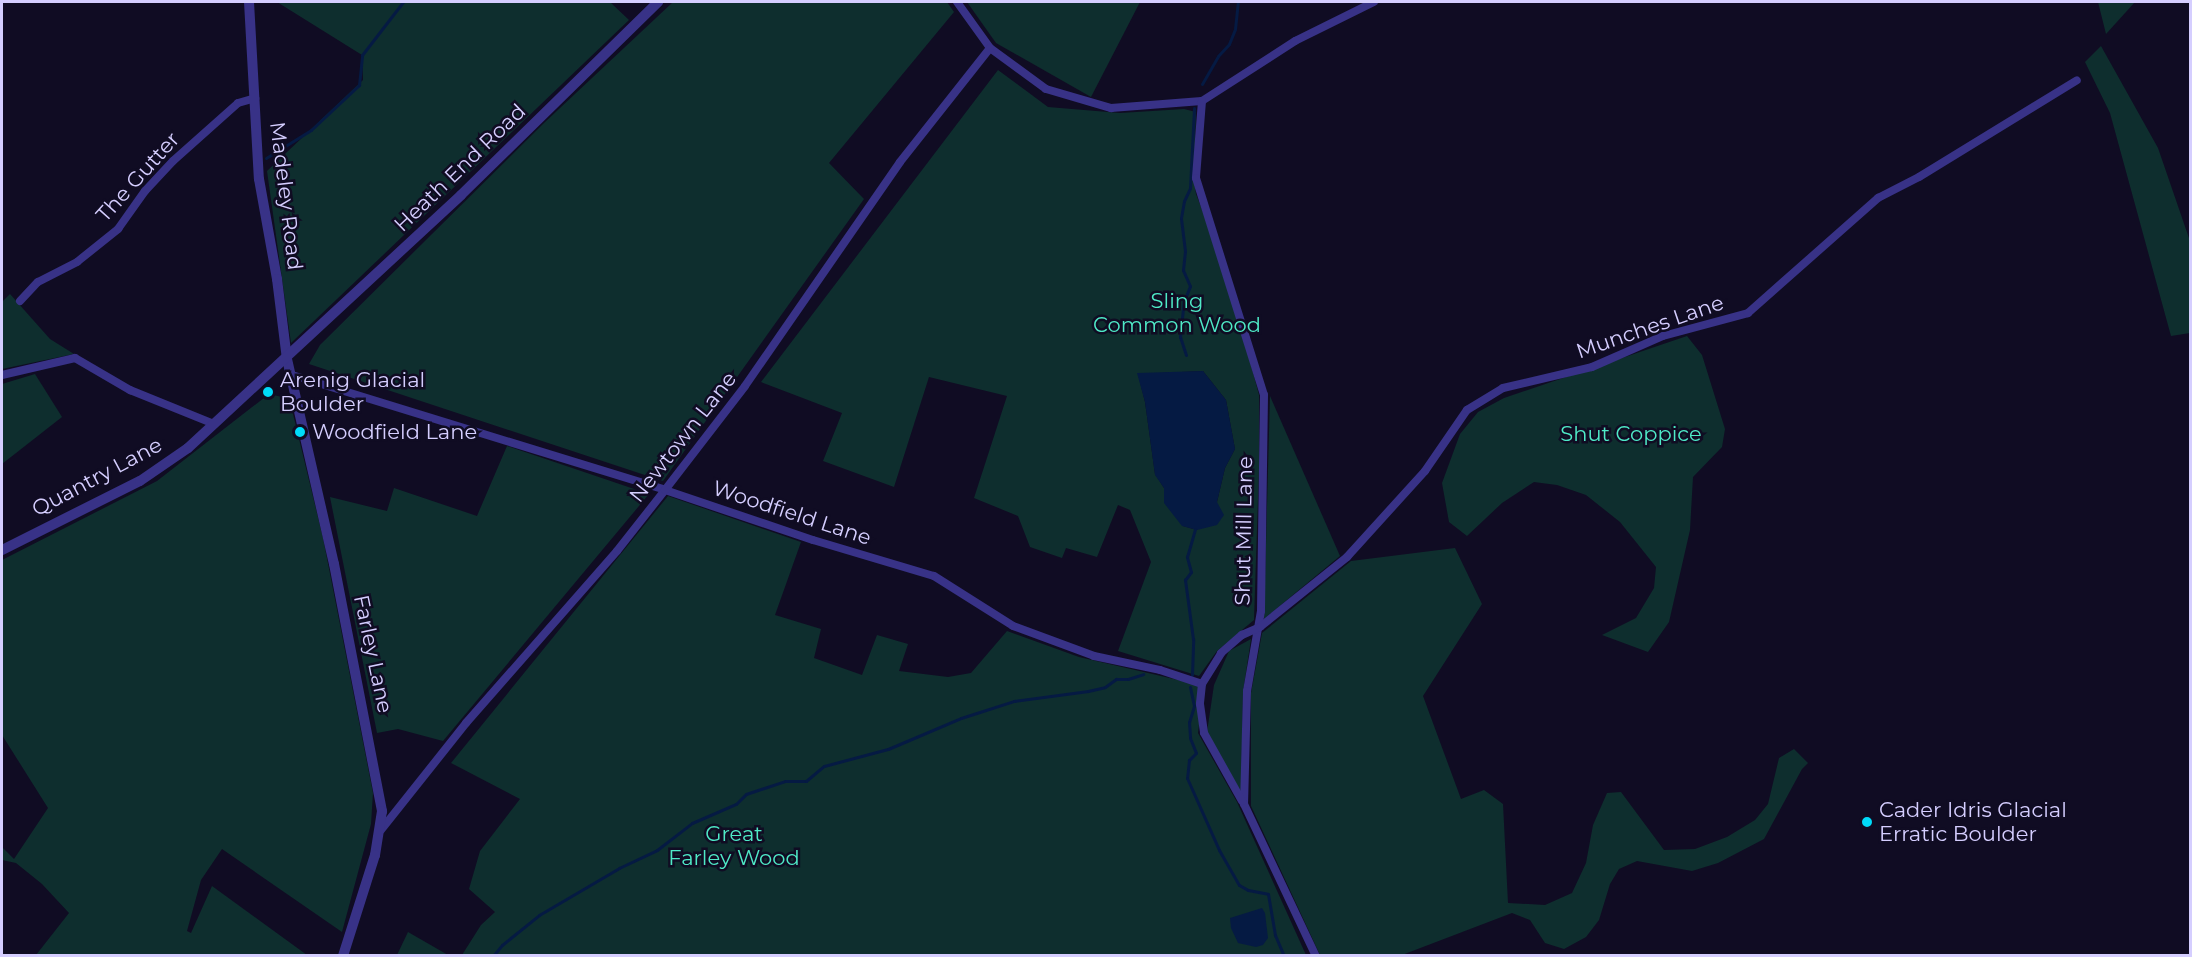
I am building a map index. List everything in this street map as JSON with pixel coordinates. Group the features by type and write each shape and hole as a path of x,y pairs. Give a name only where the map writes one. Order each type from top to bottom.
{"street":[{"name":"Madeley Road","path":"249,2 259,179 277,279 287,359"},
{"name":"Heath End Road","path":"287,359 461,195 658,2"},
{"path":"957,2 990,48 1046,90 1111,108 1202,101 1295,41 1374,2"},
{"name":"Newtown Lane","path":"381,830 466,723 617,551 665,490 745,386 900,162 990,48"},
{"name":"Munches Lane","path":"1260,627 1347,557 1425,471 1467,411 1503,388 1592,367 1663,336 1748,313 1878,198 1929,172 2077,80"},
{"name":"The Gutter","path":"20,301 38,282 77,262 118,229 145,191 173,161 238,103 255,98"},
{"name":"Shut Mill Lane","path":"1202,101 1196,177 1264,395 1260,627 1247,691 1244,804 1316,956"},
{"path":"2,375 75,358 130,390 214,424"},
{"name":"Farley Lane","path":"287,359 375,760 382,811 381,830 368,882 343,956"},
{"name":"Quantry Lane","path":"2,550 154,473 214,424 287,359"},
{"name":"Woodfield Lane","path":"292,375 934,576 1013,626 1094,656 1160,670 1202,684"},
{"path":"1244,804 1204,733 1200,704 1202,684 1221,653 1242,635 1260,627"}],"green space":[{"path":"277,2 610,2 629,20 291,343 267,171 363,80 362,55"},
{"path":"673,2 947,2 954,12 829,163 864,199 663,481 309,364 320,345 544,123"},
{"path":"967,2 1140,2 1091,97 996,43"},
{"path":"2098,2 2135,2 2106,34"},
{"path":"2101,46 2158,148 2190,241 2190,333 2171,336 2110,113 2085,62"},
{"name":"Sling Common Wood","path":"998,70 1048,107 1120,113 1184,109 1196,112 1194,180 1196,194 1226,271 1259,395 1254,620 1217,651 1199,676 1118,651 1151,562 1130,510 1118,505 1097,557 1066,548 1062,558 1030,547 1018,516 974,498 1007,396 929,377 894,487 823,461 842,413 761,382","holes":["1203,371 1226,400 1235,449 1225,468 1217,502 1197,530 1183,526 1165,503 1164,488 1155,474 1145,402 1138,374"]},
{"path":"10,294 50,339 74,354 2,369 2,302"},
{"name":"Shut Coppice","path":"1687,336 1702,355 1725,429 1722,447 1693,477 1690,530 1669,622 1648,652 1602,635 1636,618 1654,588 1656,567 1620,522 1586,495 1557,485 1534,482 1502,503 1467,536 1449,522 1442,483 1460,434 1478,412 1504,398"},
{"path":"35,374 62,417 2,464 2,384"},
{"path":"269,394 282,397 293,414 323,538 373,793 371,824 342,932 222,849 201,880 187,931 191,933 212,886 307,955 36,955 69,913 42,884 16,863 2,860 2,847 14,859 48,808 2,735 2,560 157,481"},
{"path":"1270,396 1340,556 1264,619"},
{"path":"507,446 649,494 443,741 398,729 377,733 330,497 387,511 394,488 477,516"},
{"name":"Great Farley Wood","path":"668,496 801,542 775,615 821,629 814,658 862,675 877,635 908,644 899,671 948,677 971,673 1007,631 1079,657 1204,686 1198,733 1237,802 1306,955 462,955 481,925 495,912 469,889 480,851 520,799 451,763"},
{"path":"1455,548 1482,604 1423,696 1461,799 1484,790 1503,804 1508,903 1545,905 1572,893 1586,863 1593,825 1607,793 1621,792 1664,850 1695,849 1727,837 1755,820 1768,804 1779,758 1794,749 1808,763 1802,769 1764,839 1718,863 1692,871 1637,861 1619,869 1610,884 1599,920 1586,937 1564,949 1545,943 1530,920 1512,913 1402,955 1320,955 1251,806 1251,693 1262,633 1351,561"},
{"path":"1251,639 1243,692 1241,792 1207,732 1214,685 1229,651"},
{"path":"408,932 448,955 397,955"}],"water":[{"path":"1203,371 1226,400 1235,449 1225,468 1217,502 1224,515 1217,525 1197,530 1182,526 1164,503 1164,488 1155,475 1145,402 1137,373"},
{"path":"1262,908 1265,913 1268,938 1263,945 1256,947 1238,943 1231,928 1230,918"}],"waterway":[{"path":"266,158 311,130 359,85 362,55 403,2"},
{"path":"1202,84 1218,56 1229,44 1235,29 1238,2"},
{"path":"1186,355 1180,337 1184,301 1190,286 1183,270 1185,251 1181,218 1184,201 1190,188 1194,108"},
{"path":"1192,675 1193,639 1185,580 1191,572 1187,557 1195,529"},
{"path":"493,956 502,945 539,915 619,868 657,850 692,823 736,804 746,794 785,781 806,781 824,766 888,749 961,718 1014,701 1088,691 1105,687 1116,679 1128,679 1143,674"},
{"path":"1190,687 1194,706 1189,722 1190,738 1196,753 1189,760 1187,778 1219,850 1239,885 1248,890 1268,894 1275,935 1284,956"}],"place":[{"name":"Arenig Glacial Boulder","path":"268,392"},
{"name":"Woodfield Lane","path":"300,432"},
{"name":"Cader Idris Glacial Erratic Boulder","path":"1867,822"}]}
